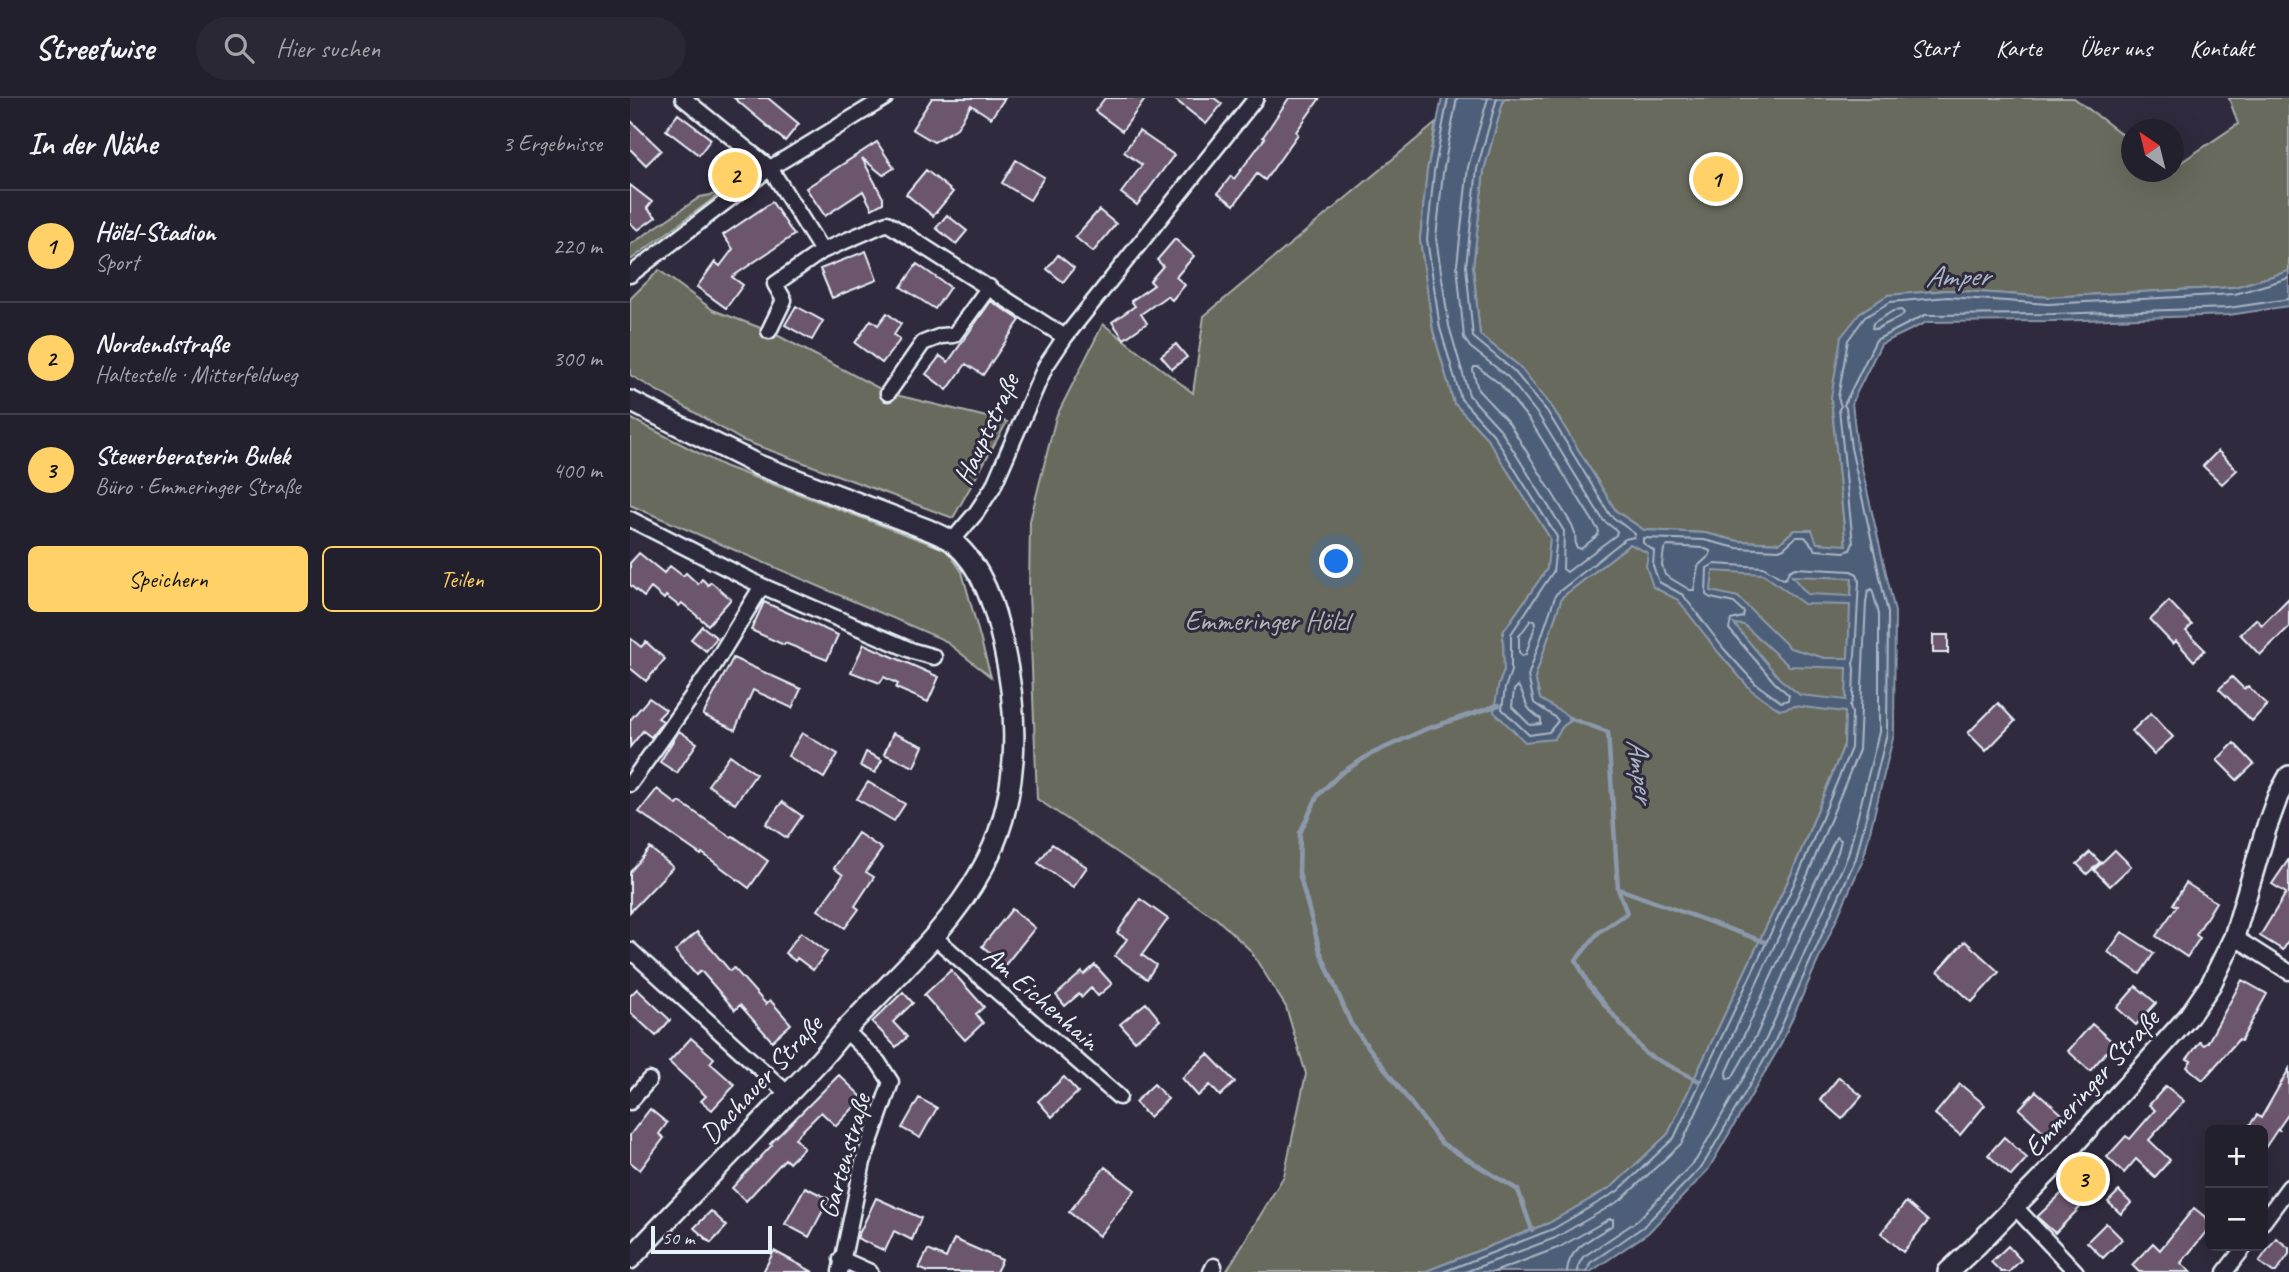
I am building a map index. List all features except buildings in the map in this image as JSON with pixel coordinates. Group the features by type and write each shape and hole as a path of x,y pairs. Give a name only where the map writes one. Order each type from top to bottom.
{"street":[{"path":"683,98 770,168 822,251"},
{"path":"630,275 770,168 885,98"},
{"name":"Hauptstraße","path":"952,541 976,513 993,487 1045,367 1065,337 1256,98"},
{"path":"769,331 784,300 775,284 822,251 887,223 1065,337"},
{"path":"888,393 923,343 954,335 989,287"},
{"path":"630,401 758,465 952,541 973,566 994,604 1006,657 1014,716 1014,754 1009,796 996,838 981,872 933,936"},
{"path":"630,519 762,586 913,651 934,657"},
{"path":"630,784 712,668 762,586"},
{"name":"Emmeringer Straße","path":"1948,1272 2015,1207 2101,1116 2189,1016 2211,984 2234,937 2266,829 2278,796 2289,776"},
{"name":"Dachauer Straße","path":"630,1259 933,936"},
{"name":"Am Eichenhain","path":"933,936 1119,1097"},
{"path":"2234,937 2289,972"},
{"path":"630,950 787,1093"},
{"name":"Gartenstraße","path":"841,1265 863,1162 891,1082 878,1062 845,1030"},
{"path":"630,1102 649,1080"},
{"path":"2268,1215 2289,1187"},
{"path":"2015,1207 2076,1272"},
{"path":"2225,1272 2241,1251"},
{"path":"841,1265 870,1272"}],"green space":[{"path":"1504,98 2074,98 2121,133 2121,182 2184,182 2184,160 2238,124 2229,98 2289,98 2289,271 2235,287 2048,297 1948,290 1888,295 1861,312 1831,398 1846,546 1817,543 1794,530 1780,543 1738,541 1705,533 1644,530 1616,511 1552,407 1519,366 1480,335 1473,267 1484,170"},
{"name":"Emmeringer Hölzl","path":"1436,123 1427,171 1420,239 1433,330 1454,403 1487,438 1550,538 1547,569 1503,632 1504,670 1498,687 1554,739 1563,726 1572,720 1540,699 1535,677 1562,597 1630,544 1685,569 1852,578 1844,745 1794,868 1668,1134 1613,1186 1549,1223 1424,1272 1226,1272 1284,1176 1306,1074 1286,1007 1250,950 1217,919 1037,799 1029,591 1030,521 1056,417 1103,324 1193,393 1204,316"},
{"path":"721,193 630,260 630,245 700,197"},
{"path":"659,270 713,310 769,331 888,393 1007,422 953,518 742,440 630,375 630,299"},
{"path":"630,418 724,466 947,550 962,572 991,677 944,640 630,505"}],"water":[{"path":"1442,98 1504,98 1484,170 1473,267 1480,335 1519,366 1552,407 1616,511 1644,530 1705,533 1738,541 1780,543 1794,530 1812,530 1817,543 1846,545 1831,398 1841,337 1861,312 1888,295 1948,290 2048,297 2235,287 2289,271 2289,306 2229,315 1927,322 1881,344 1852,402 1857,447 1895,612 1894,734 1863,860 1780,1046 1708,1170 1648,1233 1590,1272 1424,1272 1549,1223 1613,1186 1668,1134 1794,868 1844,745 1845,712 1794,706 1780,710 1751,690 1678,600 1653,587 1646,566 1648,553 1630,544 1562,597 1535,677 1540,699 1573,719 1563,726 1554,739 1525,742 1494,712 1504,670 1503,632 1547,569 1550,538 1487,438 1454,403 1433,330 1420,239 1427,171","holes":["1713,571 1763,574 1804,604 1850,605 1848,658 1825,658 1790,648 1738,597 1711,591","1792,576 1852,578 1851,596 1807,594","1734,624 1744,625 1789,666 1847,668 1846,700 1800,695 1780,679"]}],"waterway":[{"path":"1499,705 1426,729 1371,754 1341,773 1318,795 1300,833 1299,873 1320,951 1351,1024 1441,1143 1518,1190 1532,1230"},
{"path":"1569,718 1608,732 1618,889 1627,913 1599,932 1576,960 1590,987 1646,1054 1699,1081"},
{"name":"Amper","path":"1619,889 1765,942"}],"place":[{"name":"Nordendstraße","path":"735,175"},
{"name":"Hölzl-Stadion","path":"1716,179"},
{"name":"Steuerberaterin Bulek","path":"2083,1179"}]}
